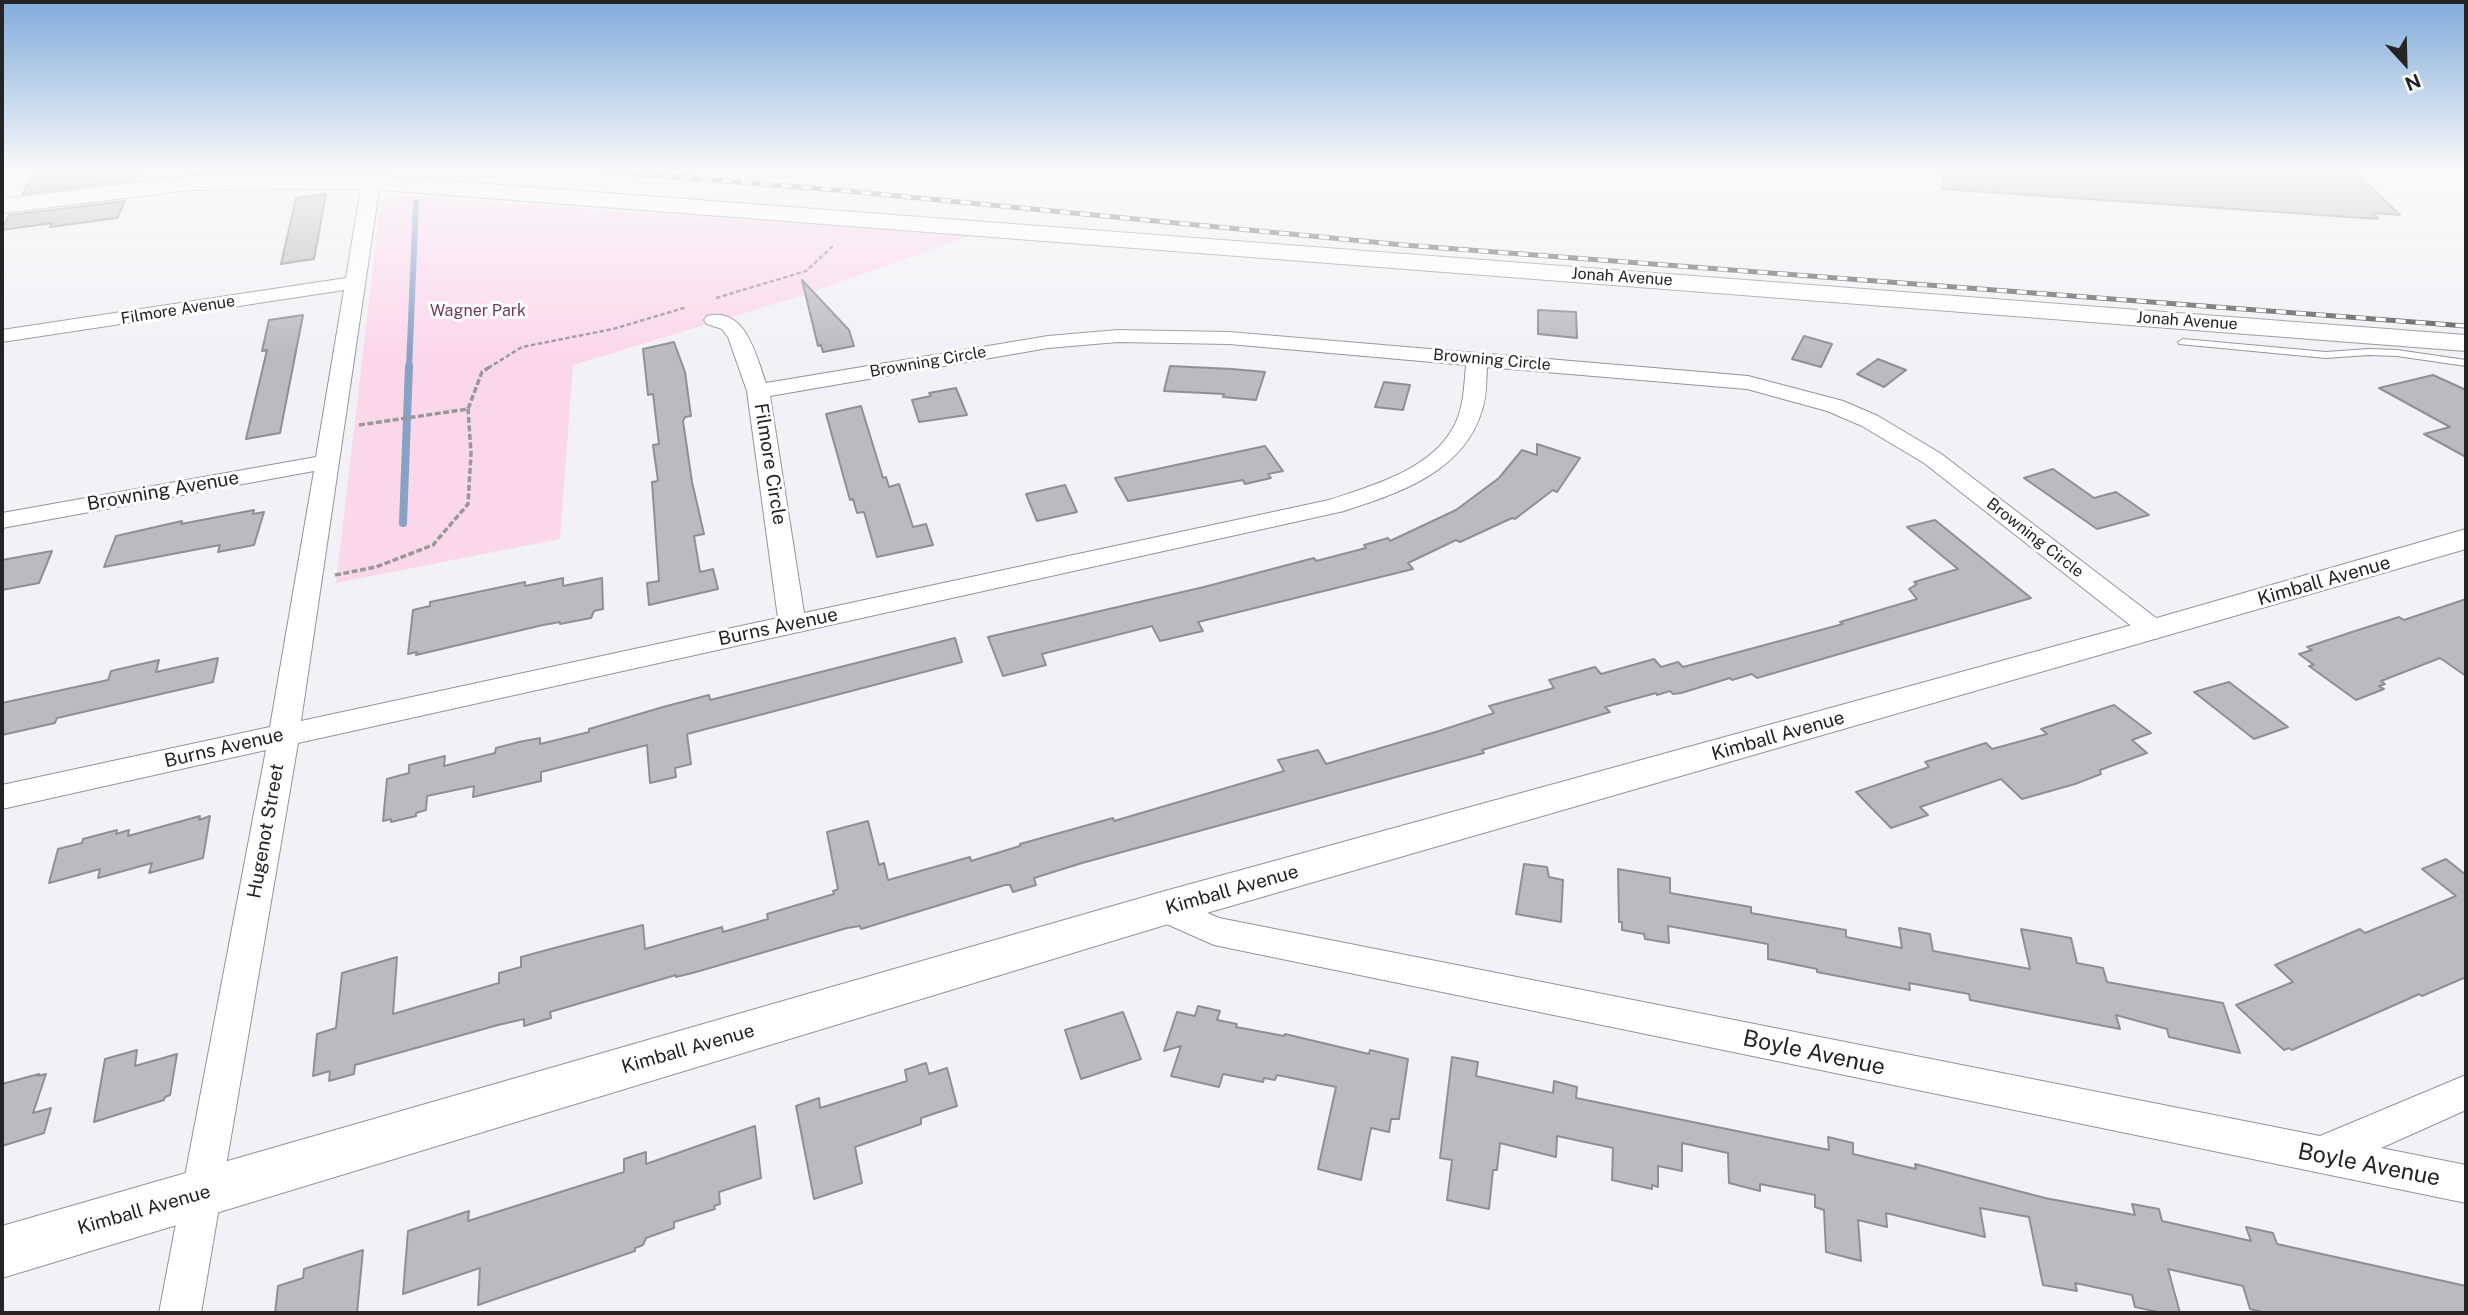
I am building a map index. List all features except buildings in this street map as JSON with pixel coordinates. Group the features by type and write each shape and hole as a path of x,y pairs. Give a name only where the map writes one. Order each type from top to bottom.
{"street":[{"name":"Hugenot Street","path":"180,1313 199,1194 284,734 363,232"},
{"name":"Jonah Avenue","path":"1030,232 2466,342"},
{"name":"Filmore Avenue","path":"2,336 354,283"},
{"name":"Filmore Circle","path":"714,310 738,336 758,391 792,623"},
{"name":"Browning Circle","path":"758,391 1048,342 1118,336 1229,338 1713,378 1773,387 1835,406 1870,421 1932,458 2154,631"},
{"name":"Burns Avenue","path":"2,797 1335,506 1370,495 1423,469 1446,451 1463,430 1472,410 1477,359"},
{"name":"Browning Avenue","path":"2,520 325,463"},
{"name":"Kimball Avenue","path":"2,1252 1165,908 2154,631 2466,539"},
{"name":"Boyle Avenue","path":"1165,908 1214,931 2466,1184"},
{"path":"2318,1156 2466,1092"}],"lane":[{"path":"2183,342 2326,355 2397,353 2466,363"}],"path":[{"path":"307,581 376,568 433,545 468,504 471,453 468,409 482,372 522,347 613,329 687,307 714,310 806,271 834,245"},
{"path":"330,430 468,409"}],"green space":[{"name":"Wagner Park","path":"377,232 920,232 971,236 800,296 573,365 560,539 336,583"}],"waterway":[{"path":"409,368 415,232"},
{"path":"403,523 409,366"}],"railway":[{"path":"1274,232 1404,245 2466,326"}]}
